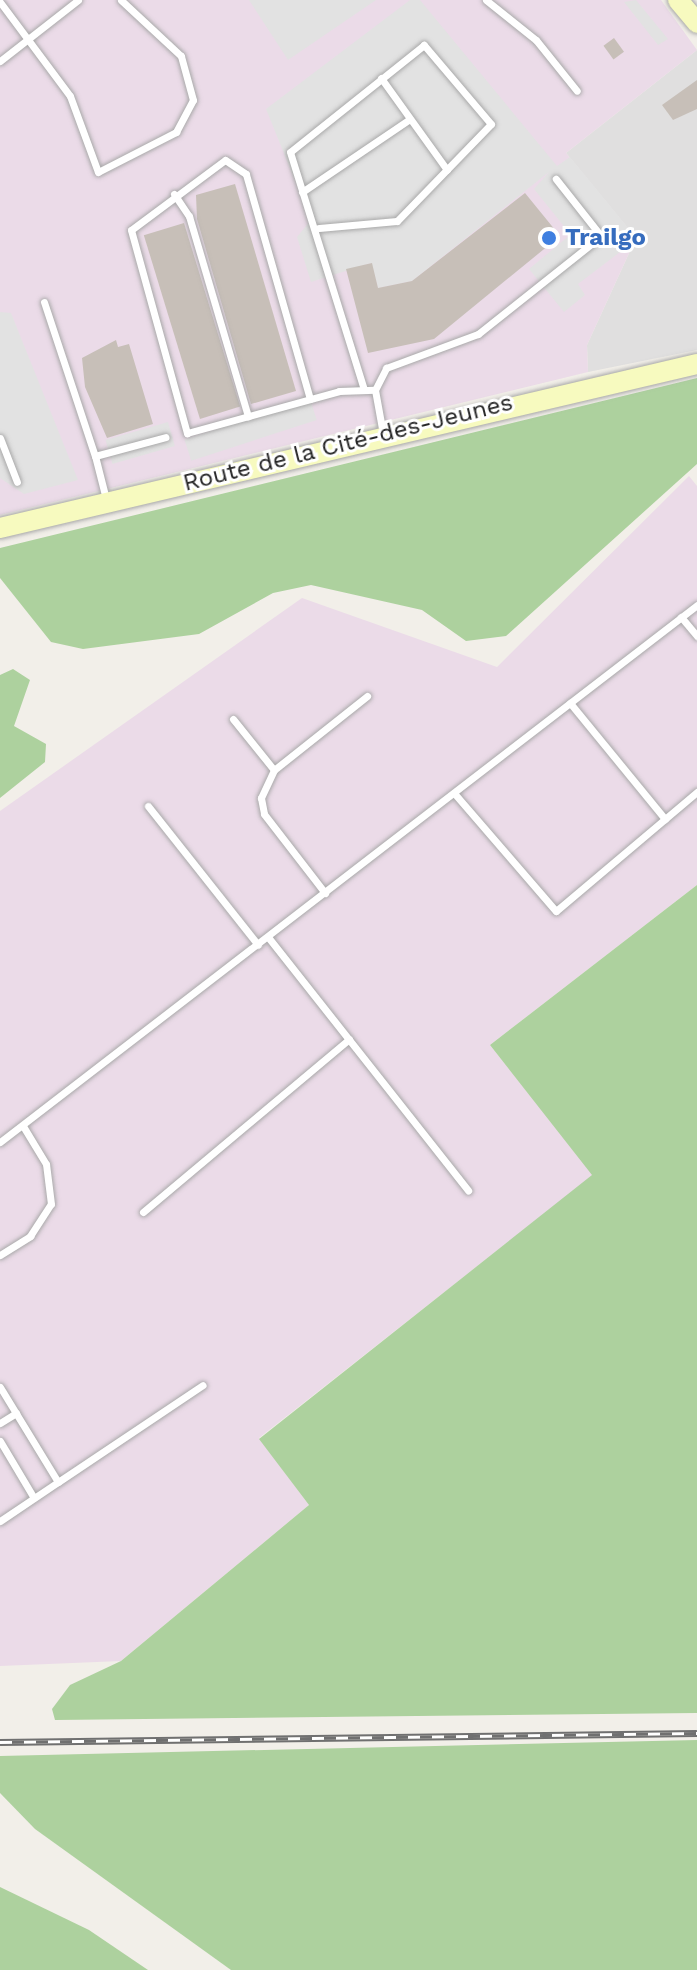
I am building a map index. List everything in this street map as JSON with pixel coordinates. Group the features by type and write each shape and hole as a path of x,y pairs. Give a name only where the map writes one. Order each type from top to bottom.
{"main road":[{"path":"678,0 697,23"},
{"name":"Route de la Cité-des-Jeunes","path":"0,528 383,434 697,364"}],"lane":[{"path":"0,61 78,0"},
{"path":"0,2 70,96 98,172 176,132 193,100 181,56 121,0"},
{"path":"486,0 536,40 577,91"},
{"path":"319,228 397,221 491,124 424,45 290,152 302,192 319,228 364,390"},
{"path":"381,78 447,170"},
{"path":"302,192 410,119"},
{"path":"310,399 240,165 217,163 131,230 187,433 310,399 375,390"},
{"path":"383,434 375,390 395,362 478,334 601,236 556,179"},
{"path":"174,194 189,216 248,416"},
{"path":"44,302 95,456 106,502"},
{"path":"95,456 166,437"},
{"path":"0,438 17,482"},
{"path":"0,1142 697,605"},
{"path":"681,617 697,636"},
{"path":"325,893 264,814 261,798 274,770 367,696"},
{"path":"570,703 665,819"},
{"path":"233,719 274,770"},
{"path":"454,793 556,911 697,792"},
{"path":"148,806 258,945"},
{"path":"268,937 468,1190"},
{"path":"143,1212 349,1039"},
{"path":"0,1255 30,1236 51,1204 46,1164 23,1126"},
{"path":"0,1521 203,1385"},
{"path":"0,1387 58,1482"},
{"path":"0,1423 16,1413"},
{"path":"0,1441 34,1498"}],"shaded area":[{"path":"0,0 661,0 697,50 566,153 636,238 587,345 588,372 0,515"},
{"path":"249,0 376,0 288,60"},
{"path":"410,0 420,0 557,166 570,157 629,229 620,236 628,246 578,284 585,295 564,312 529,269 581,226 567,230 534,189 549,172 412,281 378,288 371,263 311,282 297,237 311,220 266,109"},
{"path":"636,0 668,39 658,45 624,2"},
{"path":"697,50 697,350 588,372 587,345 636,238 566,153"},
{"path":"0,312 11,313 78,480 24,494 0,478"},
{"path":"310,399 317,420 191,461 184,440"},
{"path":"168,422 175,446 112,464 106,440"},
{"path":"689,476 697,486 697,885 490,1045 593,1175 259,1438 309,1505 121,1661 0,1666 0,811 302,598 497,667"}],"green space":[{"path":"697,378 697,464 506,636 466,641 422,610 311,585 273,593 199,634 83,649 51,642 0,578 0,548"},
{"path":"13,669 30,680 14,726 46,744 45,762 0,798 0,675"},
{"path":"697,885 697,1713 55,1720 52,1709 70,1685 121,1661 309,1505 259,1439 592,1175 490,1045"},
{"path":"697,1740 697,1970 231,1970 35,1829 0,1793 0,1756"},
{"path":"0,1887 89,1930 148,1970 0,1970"}],"building":[{"path":"614,38 624,52 613,59 603,46"},
{"path":"697,80 697,109 673,120 662,105"},
{"path":"235,184 296,391 251,404 197,219 196,195"},
{"path":"525,193 560,236 434,339 368,353 346,269 372,263 378,288 412,281"},
{"path":"184,223 240,407 200,419 144,235"},
{"path":"116,340 118,347 129,344 153,424 107,438 85,387 82,358"}],"railway":[{"path":"0,1742 697,1733"}],"place":[{"name":"Trailgo","path":"549,238"}]}
